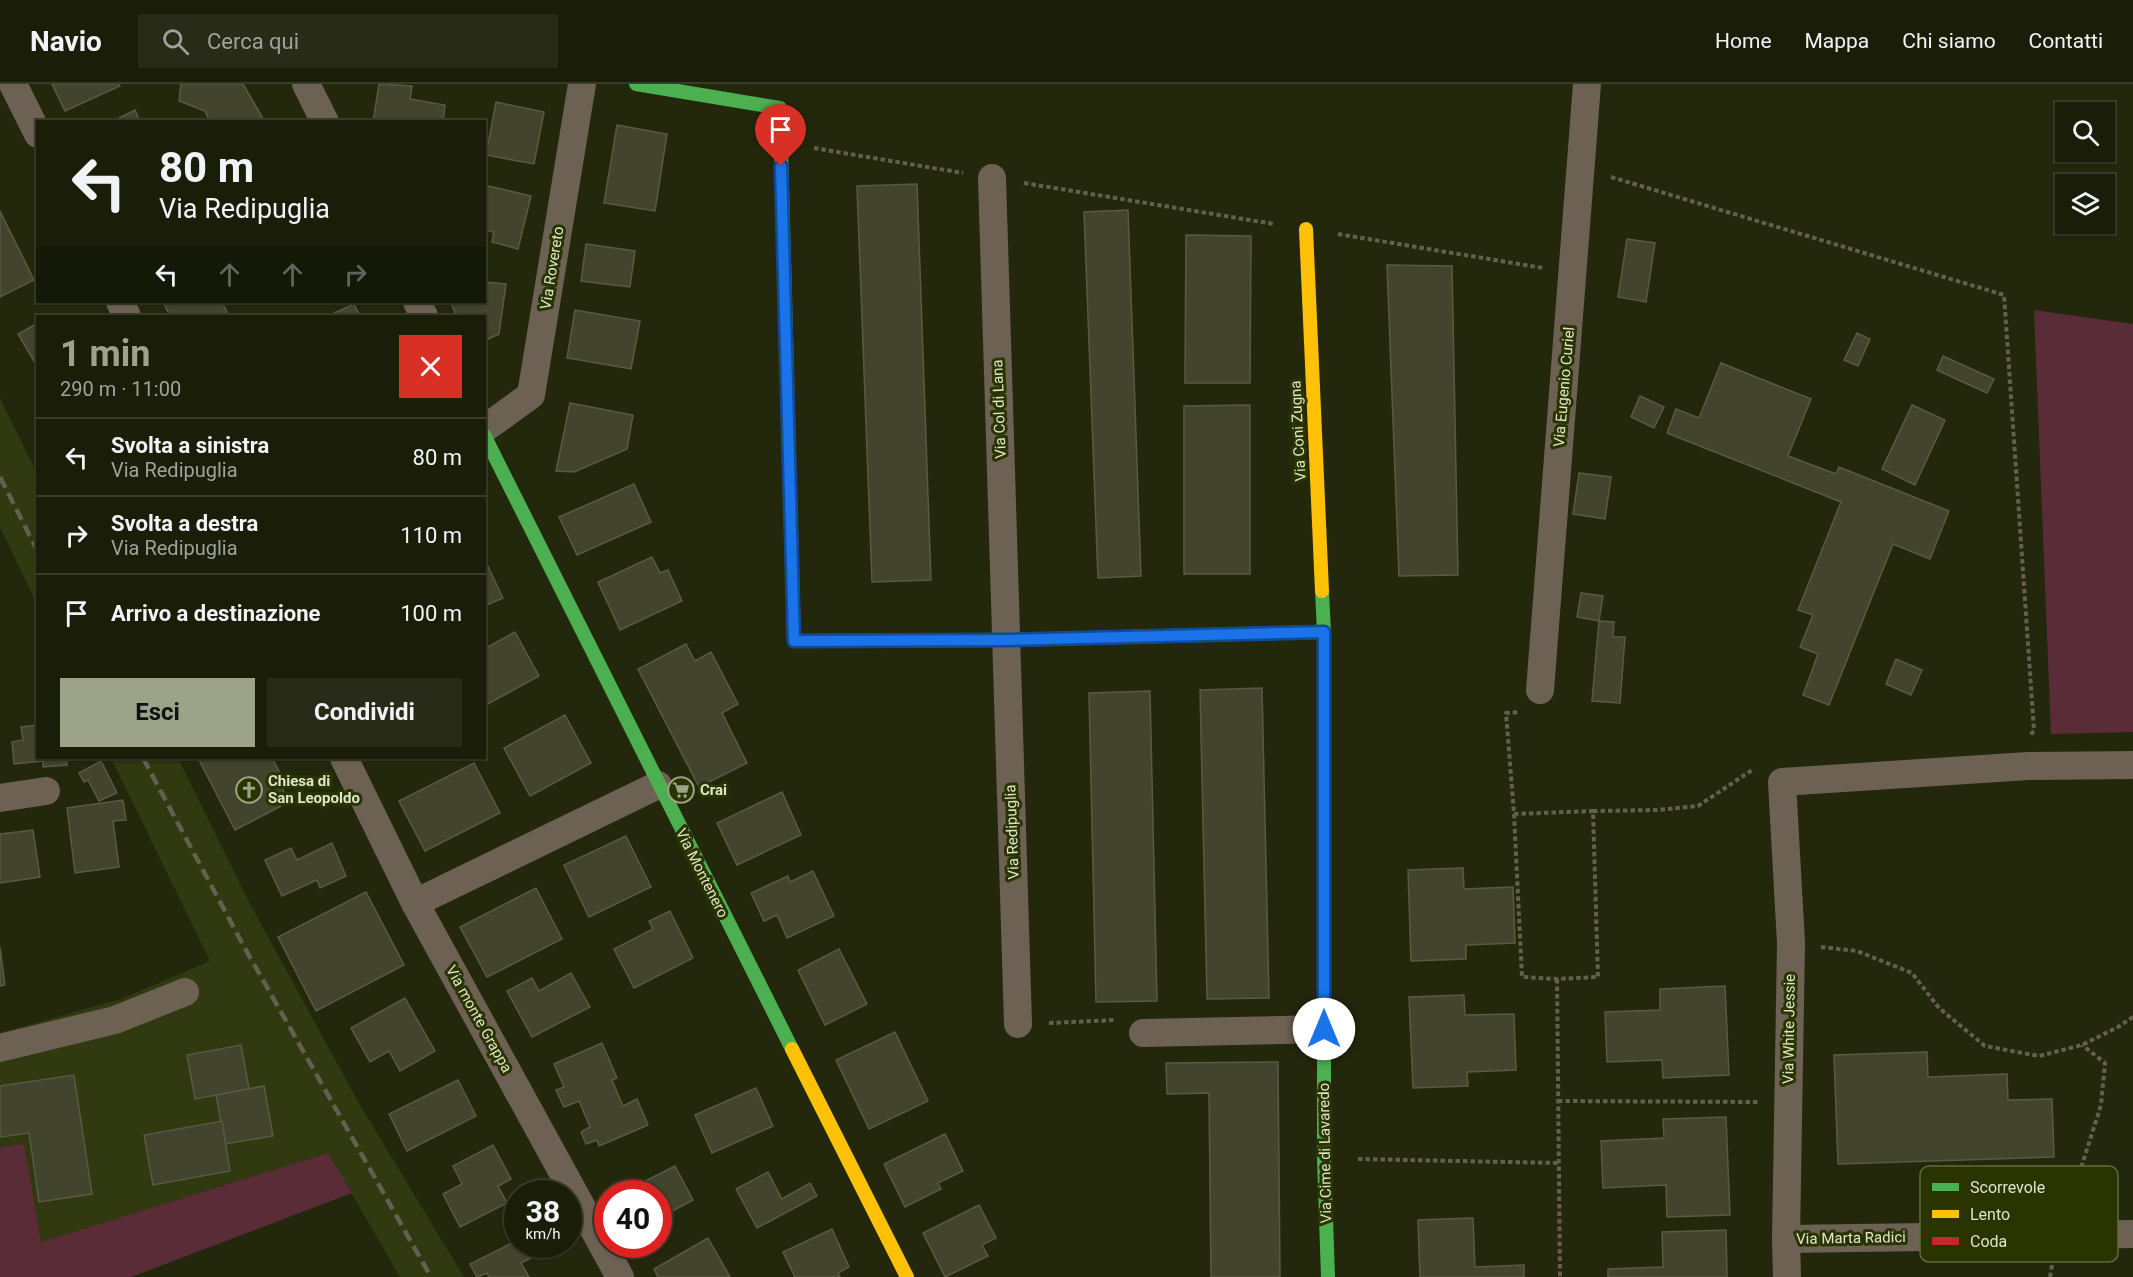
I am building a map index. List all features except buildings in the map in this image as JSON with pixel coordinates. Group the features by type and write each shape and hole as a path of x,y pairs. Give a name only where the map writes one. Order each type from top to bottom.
{"street":[{"path":"13,84 36,130"},
{"path":"306,84 324,120"},
{"name":"Via Rovereto","path":"486,428 531,395 582,84"},
{"path":"636,84 780,108 794,641 1006,640 1324,632"},
{"name":"Via Eugenio Curiel","path":"1540,690 1587,84"},
{"name":"Via Col di Lana","path":"992,178 1006,640"},
{"name":"Via Coni Zugna","path":"1306,229 1324,632"},
{"name":"Via Montenero","path":"486,439 907,1277"},
{"name":"Via Cime di Lavaredo","path":"1324,632 1324,1158 1328,1277"},
{"name":"Via Redipuglia","path":"1006,640 1018,1024"},
{"name":"Via monte Grappa","path":"344,759 415,903 620,1277"},
{"path":"1772,773 2133,765"},
{"name":"Via White Jessie","path":"1772,773 1791,943 1787,1277"},
{"path":"415,903 658,785"},
{"path":"0,798 46,790"},
{"path":"0,1048 115,1020 185,992"},
{"path":"1143,1034 1324,1029"},
{"name":"Via Marta Radici","path":"2118,1234 2133,1234"},
{"name":"Via Marta Radici","path":"1786,1239 1920,1237"}],"path":[{"path":"781,143 1573,273"},
{"path":"1579,167 2004,295 2034,731 2027,738"},
{"path":"1540,690 1538,711 1506,713 1514,814 1522,977 1557,979 1598,977 1593,811"},
{"path":"1514,814 1658,810 1698,806 1772,773"},
{"path":"1791,943 1857,951 1912,973 1939,1008 1985,1046 2039,1056 2082,1045 2133,1017"},
{"path":"1557,979 1560,1277"},
{"path":"1018,1024 1142,1019 1143,1034"},
{"path":"2082,1045 2105,1063 2101,1106 2082,1166"},
{"path":"1558,1101 1788,1102"},
{"path":"1324,1158 1558,1163"},
{"path":"2050,1277 2054,1262"}],"shaded area":[{"path":"2034,310 2133,324 2133,732 2051,734"},
{"path":"0,398 36,472 36,602 0,527"},
{"path":"111,759 178,759 249,902 360,1105 464,1277 400,1277 328,1153 41,1242 23,1144 0,1147 0,1033 121,999 210,961"},
{"path":"24,1144 41,1242 328,1153 352,1193 131,1277 0,1277 0,1147"}],"railway":[{"path":"0,477 36,548"},
{"path":"144,759 242,943 431,1277"}],"traffic: fast":[{"path":"636,84 780,108 787,373"},
{"path":"486,439 792,1049"},
{"path":"1322,591 1324,632 1324,1158 1328,1277"},
{"path":"796,641 1006,640 1324,632"}],"traffic: slow":[{"path":"1306,229 1322,591"},
{"path":"792,1049 907,1277"}],"traffic: jam":[{"path":"787,373 794,641 796,641"}],"place":[{"name":"Chiesa di San Leopoldo","path":"249,790"},
{"name":"Crai","path":"681,790"}],"route":[{"path":"781,166 794,641 1006,640 1324,632 1324,1029"}]}
